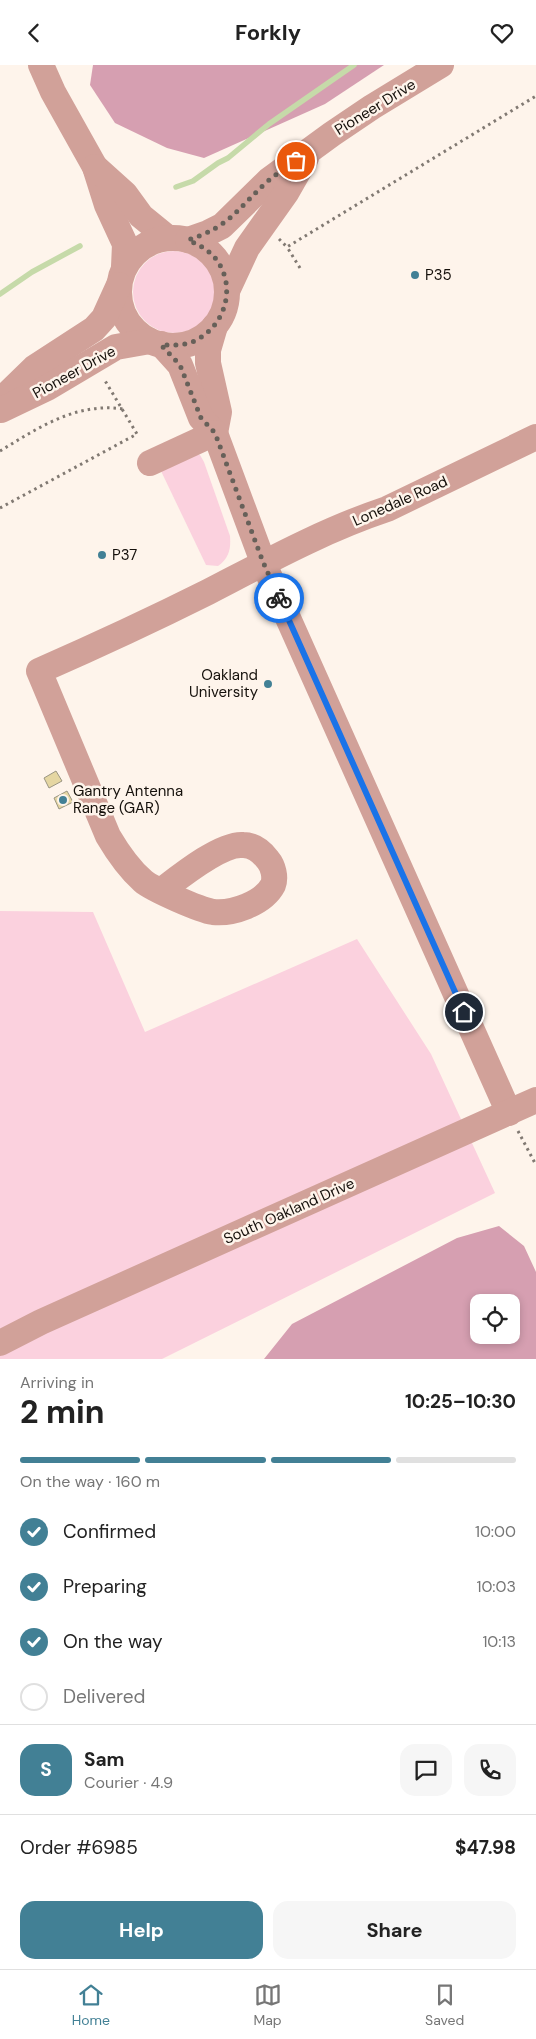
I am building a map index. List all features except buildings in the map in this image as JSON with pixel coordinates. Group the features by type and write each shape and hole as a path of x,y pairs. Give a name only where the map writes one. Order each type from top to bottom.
{"street":[{"path":"41,65 53,91 95,167 106,205 125,244 119,298 126,317 138,333 156,343 180,365 201,418 215,433 263,562 509,1113"},
{"name":"Pioneer Drive","path":"178,239 208,233 222,226 269,180 351,120 441,65"},
{"name":"Pioneer Drive","path":"227,291 247,249 286,193 310,151"},
{"path":"95,167 125,194 140,216 178,239 204,247 216,259 224,274 227,291 226,304 222,315 215,325 204,336 191,343 176,345 156,343"},
{"path":"122,276 135,253 150,243 178,239"},
{"name":"Pioneer Drive","path":"0,401 34,368 94,329 104,318 122,276"},
{"path":"215,325 208,350 208,363 219,412 215,433"},
{"name":"Pioneer Drive","path":"0,411 47,388 116,347 156,343"},
{"path":"150,463 215,433"},
{"name":"Lonedale Road","path":"161,891 144,883 123,861 108,836 39,671 160,615 263,562 363,517 387,509 536,437"},
{"name":"South Oakland Drive","path":"0,1343 41,1322 536,1100"},
{"name":"South Oakland Drive","path":"0,1327 41,1322"}],"path":[{"path":"300,268 287,247 536,96"},
{"path":"0,508 138,434 100,372"},
{"path":"0,451 44,424 56,419 80,411 98,408 123,409"},
{"path":"509,1113 536,1165"}],"shaded area":[{"path":"93,65 384,65 325,104 204,158 167,148 115,123 90,85"},
{"path":"174,251 190,254 203,263 212,276 215,292 212,308 203,321 190,330 174,333 158,330 145,321 136,308 133,292 136,276 145,263 158,254"},
{"path":"194,453 200,455 204,462 230,536 228,553 225,560 218,566 206,565 161,471"},
{"path":"0,911 93,912 145,1032 357,939 431,1054 495,1193 162,1359 0,1359"},
{"path":"499,1226 524,1246 536,1272 536,1359 264,1359 292,1324 457,1238"}],"waterway":[{"path":"176,187 193,181 228,158 269,124 354,65"},
{"path":"0,294 32,272 80,246"}],"way so far":[{"path":"279,598 263,562 215,433 201,418 180,365 161,345 191,343 204,336 222,315 226,304 227,291 224,274 216,259 204,247 188,240 222,226 269,180 296,161"}],"place":[{"name":"P35","path":"415,275"},
{"name":"P37","path":"102,555"},
{"name":"Oakland University","path":"268,684"},
{"name":"Gantry Antenna Range (GAR)","path":"63,800"}],"route":[{"path":"279,598 464,1012"}]}
